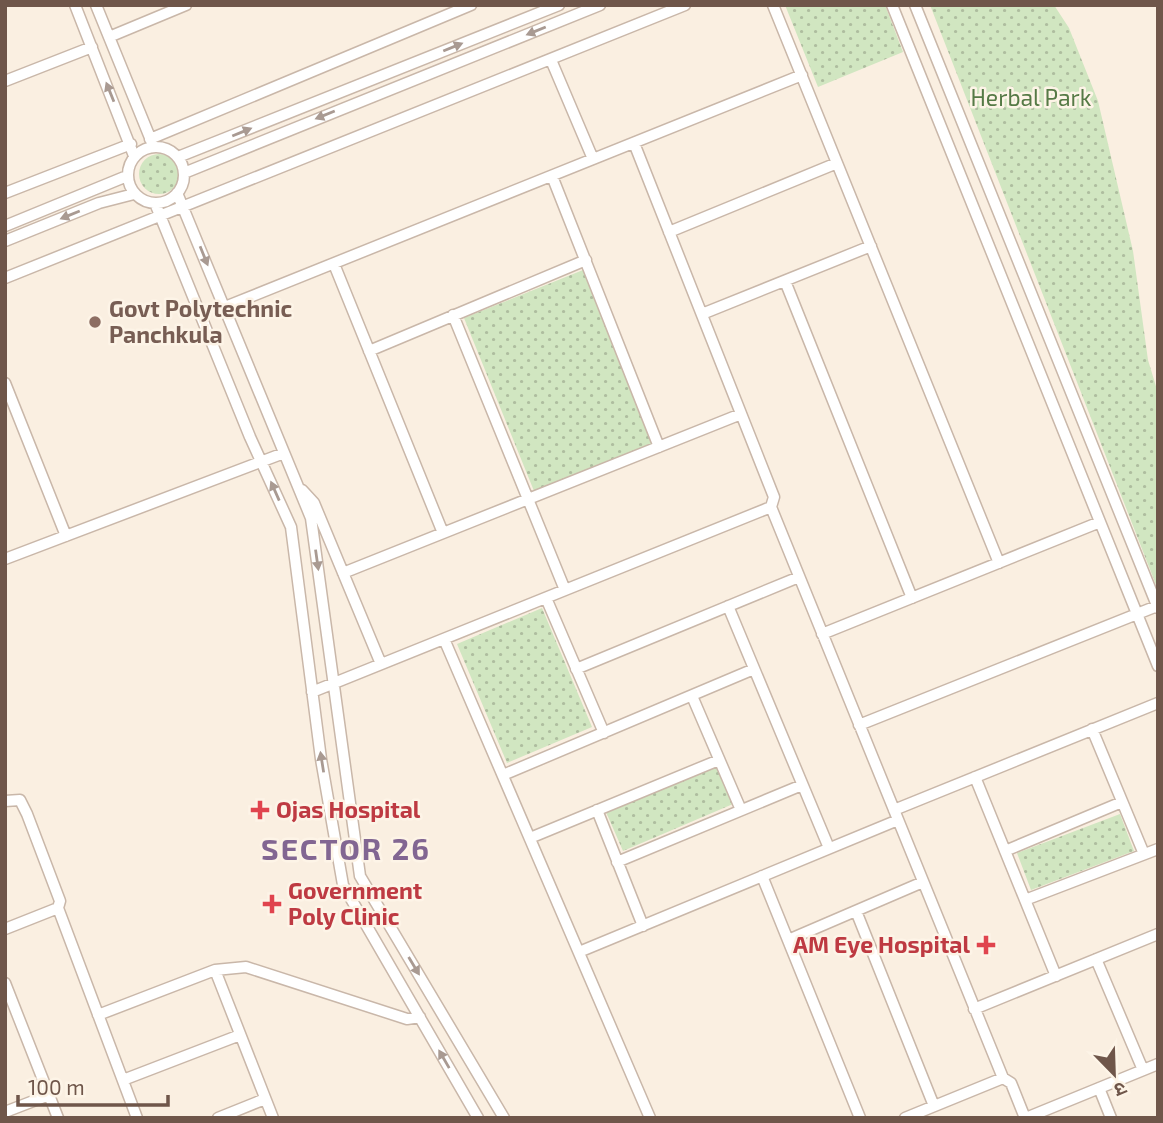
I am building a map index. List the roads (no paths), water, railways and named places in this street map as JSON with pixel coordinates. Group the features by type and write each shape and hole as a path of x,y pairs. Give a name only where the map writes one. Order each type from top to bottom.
{"street":[{"path":"75,5 134,156"},
{"path":"96,5 152,142 178,157 184,173 177,193 311,518 360,876 504,1118"},
{"path":"108,37 186,5"},
{"path":"134,194 127,176 134,156 152,142 471,5"},
{"path":"178,157 559,5"},
{"path":"184,173 600,5"},
{"path":"5,278 685,5"},
{"path":"774,5 999,563"},
{"path":"892,5 1158,666"},
{"path":"859,725 1157,607 915,5"},
{"path":"5,81 92,47"},
{"path":"551,60 593,159"},
{"path":"225,307 802,75"},
{"path":"634,143 774,497 771,507 1003,1078 1011,1083 1026,1118 1158,1064"},
{"path":"5,193 131,144"},
{"path":"669,232 837,163"},
{"path":"5,226 127,176"},
{"path":"552,176 660,447"},
{"path":"155,203 177,193"},
{"path":"5,241 99,203 134,194 155,203 291,527 312,692 343,885 478,1118"},
{"path":"702,314 871,246"},
{"path":"369,351 586,260"},
{"path":"334,264 443,533"},
{"path":"785,281 912,598"},
{"path":"453,315 565,590"},
{"path":"5,383 66,536"},
{"path":"343,573 741,414"},
{"path":"5,559 284,453"},
{"path":"297,485 314,503 381,664"},
{"path":"312,692 771,507"},
{"path":"822,634 1100,522"},
{"path":"576,669 799,577"},
{"path":"546,598 604,733"},
{"path":"728,607 829,848"},
{"path":"444,639 650,1118"},
{"path":"503,775 754,669"},
{"path":"692,696 741,810"},
{"path":"579,953 829,848 975,777 1158,703"},
{"path":"1092,729 1144,854"},
{"path":"530,838 719,760"},
{"path":"975,777 1056,976"},
{"path":"617,862 802,785"},
{"path":"5,800 20,800 27,814 60,901 58,908 137,1118"},
{"path":"1005,851 1122,802"},
{"path":"597,810 643,926"},
{"path":"1025,901 1158,849"},
{"path":"762,876 860,1118"},
{"path":"788,940 923,882"},
{"path":"5,929 58,908"},
{"path":"856,911 934,1106"},
{"path":"975,1009 1158,934"},
{"path":"1096,959 1143,1070"},
{"path":"98,1015 215,970 246,967 407,1019 420,1017"},
{"path":"215,970 273,1118"},
{"path":"5,983 58,1118"},
{"path":"123,1080 240,1035"},
{"path":"905,1118 1003,1078"},
{"path":"1099,1088 1111,1118"},
{"path":"5,1112 49,1095"},
{"path":"218,1118 265,1099"}],"place":[{"name":"Govt Polytechnic Panchkula","path":"95,322"},
{"name":"Ojas Hospital","path":"260,810"},
{"name":"Government Poly Clinic","path":"272,904"},
{"name":"AM Eye Hospital","path":"986,945"}],"district":[{"name":"SECTOR 26","path":"346,850"}],"park label":[{"name":"Herbal Park","path":"1031,98"}]}
